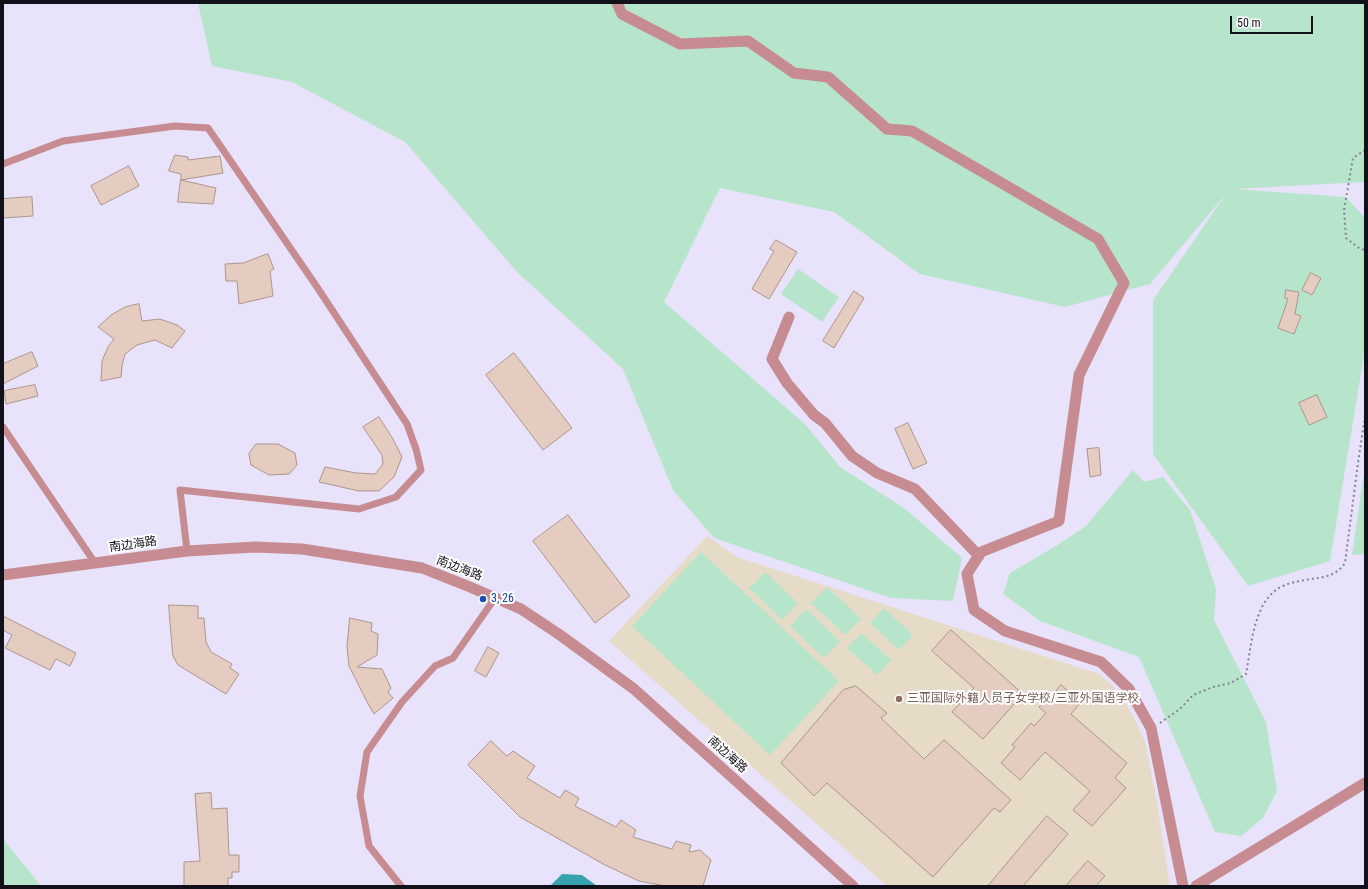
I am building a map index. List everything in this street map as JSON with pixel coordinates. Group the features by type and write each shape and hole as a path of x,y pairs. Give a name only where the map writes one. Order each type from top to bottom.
{"street":[{"path":"618,3 622,14 680,44 748,41 794,73 828,77 887,129 912,131 1098,239 1124,283 1079,375 1059,521 981,552 967,574 974,610 1005,631 1101,662 1129,689 1151,728 1183,886"},
{"path":"789,317 772,359 787,383 852,456 877,473 915,489 979,556"},
{"name":"南边海路","path":"3,575 187,551 255,547 302,549 422,568 521,609 634,689 853,886"},
{"path":"1196,886 1365,783"}],"lane":[{"path":"3,164 63,140 175,126 208,128 317,287 407,424 416,449 421,470 396,497 359,509 180,490 187,551"},
{"path":"3,427 95,563"},
{"path":"401,886 369,846 360,796 367,752 402,702 412,691 435,666 453,658 495,598"}],"path":[{"path":"1365,150 1353,158 1344,210 1346,238 1360,249 1365,250"},
{"path":"1151,728 1164,721 1180,709 1193,695 1213,687 1231,683 1246,674 1257,617 1263,603 1276,589 1290,584 1326,577 1340,570 1345,563 1365,416"}],"shaded area":[{"name":"三亚国际外籍人员子女学校/三亚外国语学校","path":"707,536 737,557 1099,674 1113,686 1132,713 1145,742 1156,797 1170,886 887,886 609,641"}],"green space":[{"path":"198,3 1365,3 1365,185 1363,182 1234,189 1346,197 1365,218 1365,349 1330,561 1248,586 1153,454 1153,300 1226,194 1150,284 1065,307 920,274 834,212 720,188 664,302 805,424 840,467 904,508 962,558 953,601 891,598 714,538 673,490 623,369 517,272 405,142 292,82 212,66"},
{"path":"798,269 839,297 822,322 781,294"},
{"path":"1365,466 1365,554 1352,555"},
{"path":"1133,470 1144,482 1163,477 1190,510 1216,589 1214,620 1266,722 1277,791 1263,818 1241,836 1215,832 1139,657 1040,621 1003,594 1010,573 1056,546 1086,526"},
{"path":"701,552 839,681 770,755 632,626"},
{"path":"765,572 798,603 782,620 749,588"},
{"path":"827,587 861,619 845,635 811,603"},
{"path":"884,608 913,635 899,650 870,623"},
{"path":"806,609 840,641 824,658 790,626"},
{"path":"861,633 891,660 877,675 847,648"},
{"path":"3,839 41,886 3,886"}],"water":[{"path":"562,874 582,875 597,886 550,886"}],"building":[{"path":"175,155 188,157 188,160 220,156 223,173 181,180 181,174 169,171"},
{"path":"129,166 139,186 101,205 91,186"},
{"path":"181,180 216,188 213,204 178,202"},
{"path":"32,197 33,216 3,218 3,199"},
{"path":"776,240 797,252 769,299 752,289 774,251 770,249"},
{"path":"268,254 274,269 270,271 273,296 239,304 237,281 226,281 225,264 243,263"},
{"path":"1311,273 1321,278 1312,295 1302,290"},
{"path":"1286,290 1299,292 1295,314 1301,316 1294,334 1278,328 1288,299 1285,298"},
{"path":"854,291 864,298 834,348 823,341"},
{"path":"139,304 142,321 160,319 177,325 185,331 172,348 155,340 137,345 125,354 121,377 101,381 102,361 108,347 114,339 98,327 111,315 125,307"},
{"path":"32,352 38,366 3,384 3,364"},
{"path":"514,353 572,428 543,450 486,375"},
{"path":"35,385 38,396 6,404 4,391"},
{"path":"1317,395 1327,417 1309,425 1299,403"},
{"path":"379,417 402,457 394,477 379,491 359,491 319,482 325,467 356,473 375,474 383,464 382,455 363,427"},
{"path":"908,423 927,463 913,469 895,429"},
{"path":"256,444 278,444 295,453 297,465 289,474 269,475 251,465 249,454"},
{"path":"1099,448 1101,475 1090,477 1087,449"},
{"path":"568,515 630,596 595,623 533,541"},
{"path":"169,605 198,606 198,618 204,618 206,642 211,652 232,664 230,668 239,674 226,694 178,665 173,656"},
{"path":"3,616 76,653 70,666 56,659 50,670 5,648 12,635 3,630"},
{"path":"350,618 372,623 371,631 378,634 377,655 357,667 382,669 391,688 388,692 393,698 374,714 349,666 347,647"},
{"path":"951,630 1023,694 983,739 952,712 974,688 932,651"},
{"path":"488,647 499,653 486,677 475,671"},
{"path":"1061,685 1081,702 1071,714 1127,763 1115,778 1126,788 1092,826 1073,810 1090,791 1045,752 1020,780 1001,763 1015,747 1012,745 1031,723 1034,726 1046,713 1039,707 1049,696 1051,697"},
{"path":"856,686 887,713 881,718 924,759 944,740 1011,800 1000,812 994,808 933,877 827,783 814,796 781,763 843,690"},
{"path":"491,741 507,756 513,751 535,766 527,778 560,798 565,790 579,798 575,806 616,827 621,820 636,830 633,837 672,849 676,841 691,845 689,852 700,850 711,860 703,886 665,886 639,881 605,865 520,817 468,765"},
{"path":"211,793 212,809 227,808 229,855 239,855 239,872 232,872 232,878 228,878 228,886 184,886 184,862 200,861 195,794"},
{"path":"1047,816 1068,834 1023,886 988,886"},
{"path":"1088,861 1105,876 1096,886 1066,886"}],"place":[{"name":"3, 26","path":"483,599"},
{"name":"三亚国际外籍人员子女学校/三亚外国语学校","path":"899,699"}]}
